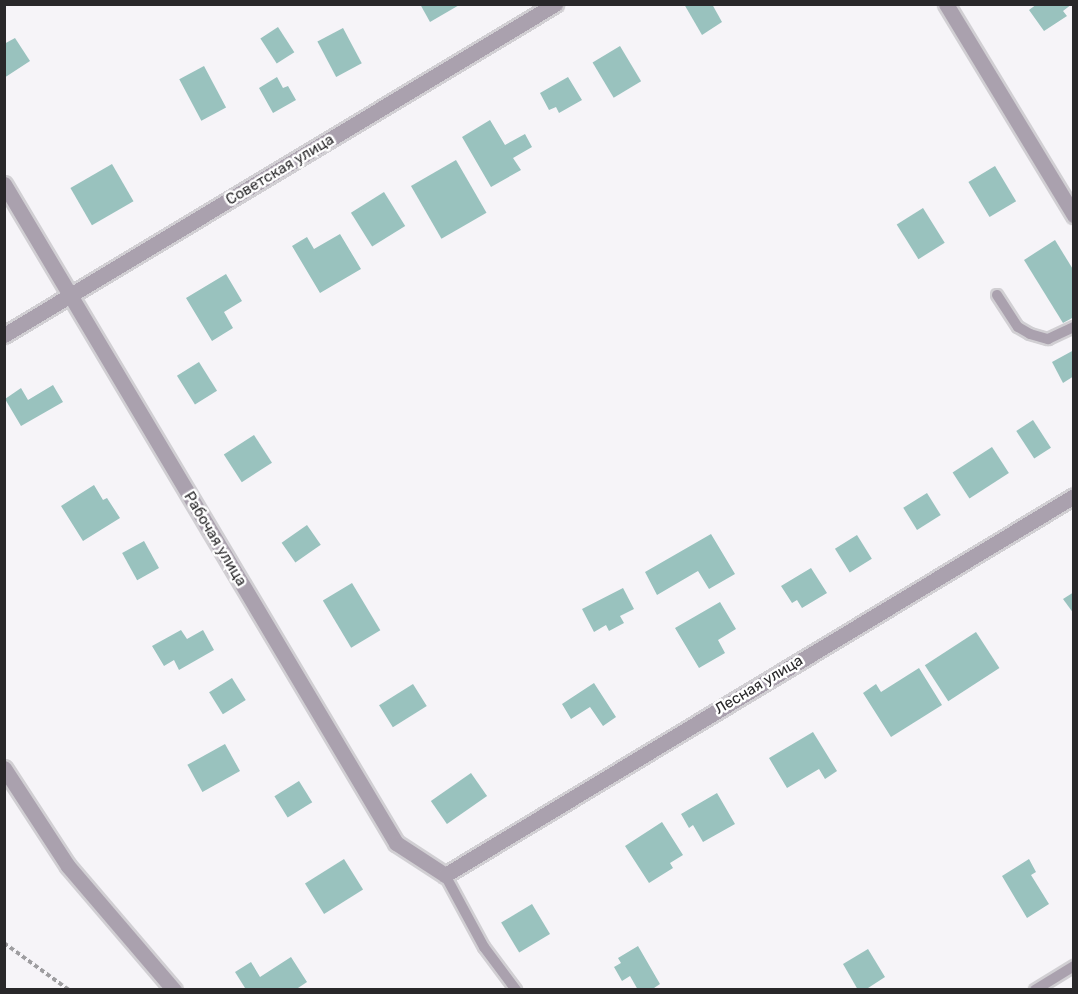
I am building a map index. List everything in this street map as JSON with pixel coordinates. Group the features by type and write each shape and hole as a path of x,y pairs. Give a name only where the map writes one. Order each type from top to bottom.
{"street":[{"name":"Советская улица","path":"4,335 555,4"},
{"path":"946,4 1074,215"},
{"name":"Рабочая улица","path":"4,184 396,843 445,875"},
{"name":"Лесная улица","path":"445,875 1074,496"},
{"path":"4,768 68,866 174,990"}],"lane":[{"path":"997,295 1018,327 1030,334 1048,339 1074,327"},
{"path":"445,875 484,947 516,990"},
{"path":"1035,990 1074,966"}],"path":[{"path":"4,943 69,990"}],"building":[{"path":"420,4 461,4 430,22"},
{"path":"684,4 712,4 722,22 702,35"},
{"path":"1037,4 1072,4 1063,11 1067,16 1044,31 1029,10"},
{"path":"278,27 294,52 277,64 260,38"},
{"path":"343,28 362,63 336,77 317,42"},
{"path":"15,38 30,61 4,78 4,44"},
{"path":"620,46 641,81 614,98 593,62"},
{"path":"204,66 226,107 201,121 179,79"},
{"path":"277,77 283,88 288,86 296,100 273,113 259,88"},
{"path":"568,77 582,100 559,113 556,107 549,110 540,93"},
{"path":"490,120 505,145 525,134 532,147 513,158 521,170 491,187 462,137"},
{"path":"456,160 486,213 441,239 411,186"},
{"path":"112,164 134,201 92,225 70,188"},
{"path":"995,166 1016,201 990,217 968,182"},
{"path":"384,192 405,226 372,247 351,213"},
{"path":"923,208 945,243 918,259 897,224"},
{"path":"340,234 361,269 320,293 292,246 307,237 314,249"},
{"path":"1055,240 1074,271 1074,317 1063,323 1024,260"},
{"path":"226,274 242,301 224,312 233,328 212,341 186,298"},
{"path":"1074,350 1074,376 1063,383 1052,362"},
{"path":"199,362 217,391 195,405 177,376"},
{"path":"53,385 63,402 21,426 5,399 21,388 28,400"},
{"path":"1033,420 1051,448 1034,459 1016,431"},
{"path":"254,435 272,463 242,482 224,455"},
{"path":"992,447 1009,473 969,499 953,473"},
{"path":"94,485 103,500 107,498 120,518 83,541 61,506"},
{"path":"927,493 941,515 917,530 903,508"},
{"path":"307,525 321,545 295,562 282,543"},
{"path":"711,534 735,574 709,589 698,571 657,595 645,572"},
{"path":"857,535 872,559 850,573 835,549"},
{"path":"144,541 159,568 137,580 122,553"},
{"path":"811,568 827,593 802,608 797,600 792,603 781,586"},
{"path":"352,583 380,630 351,648 323,601"},
{"path":"623,588 634,609 620,616 624,623 609,631 606,625 594,632 582,609"},
{"path":"1074,592 1074,614 1063,599"},
{"path":"720,602 736,629 718,640 725,653 699,668 675,628"},
{"path":"181,630 187,639 203,630 214,650 179,670 174,660 164,666 152,646"},
{"path":"976,632 999,668 948,701 925,665"},
{"path":"919,668 942,705 891,737 863,693 876,684 881,692"},
{"path":"232,678 246,700 223,714 209,692"},
{"path":"594,683 616,717 603,726 590,707 571,719 562,704"},
{"path":"413,684 427,706 393,727 379,705"},
{"path":"813,732 837,771 825,779 819,769 787,788 769,758"},
{"path":"225,744 240,771 202,792 187,765"},
{"path":"471,773 487,796 447,824 431,801"},
{"path":"299,781 312,802 288,818 274,796"},
{"path":"717,793 735,824 703,842 693,825 689,828 681,814"},
{"path":"662,822 683,855 670,863 673,868 649,883 625,846"},
{"path":"344,859 363,890 324,914 305,883"},
{"path":"1029,859 1036,872 1031,875 1049,904 1027,918 1002,876"},
{"path":"532,904 550,934 519,953 501,923"},
{"path":"638,946 660,984 651,990 638,990 630,976 622,981 614,967 621,963 618,958"},
{"path":"868,949 885,977 865,990 858,990 843,964"},
{"path":"291,957 307,982 295,990 242,990 245,988 235,972 251,962 260,977"}]}
